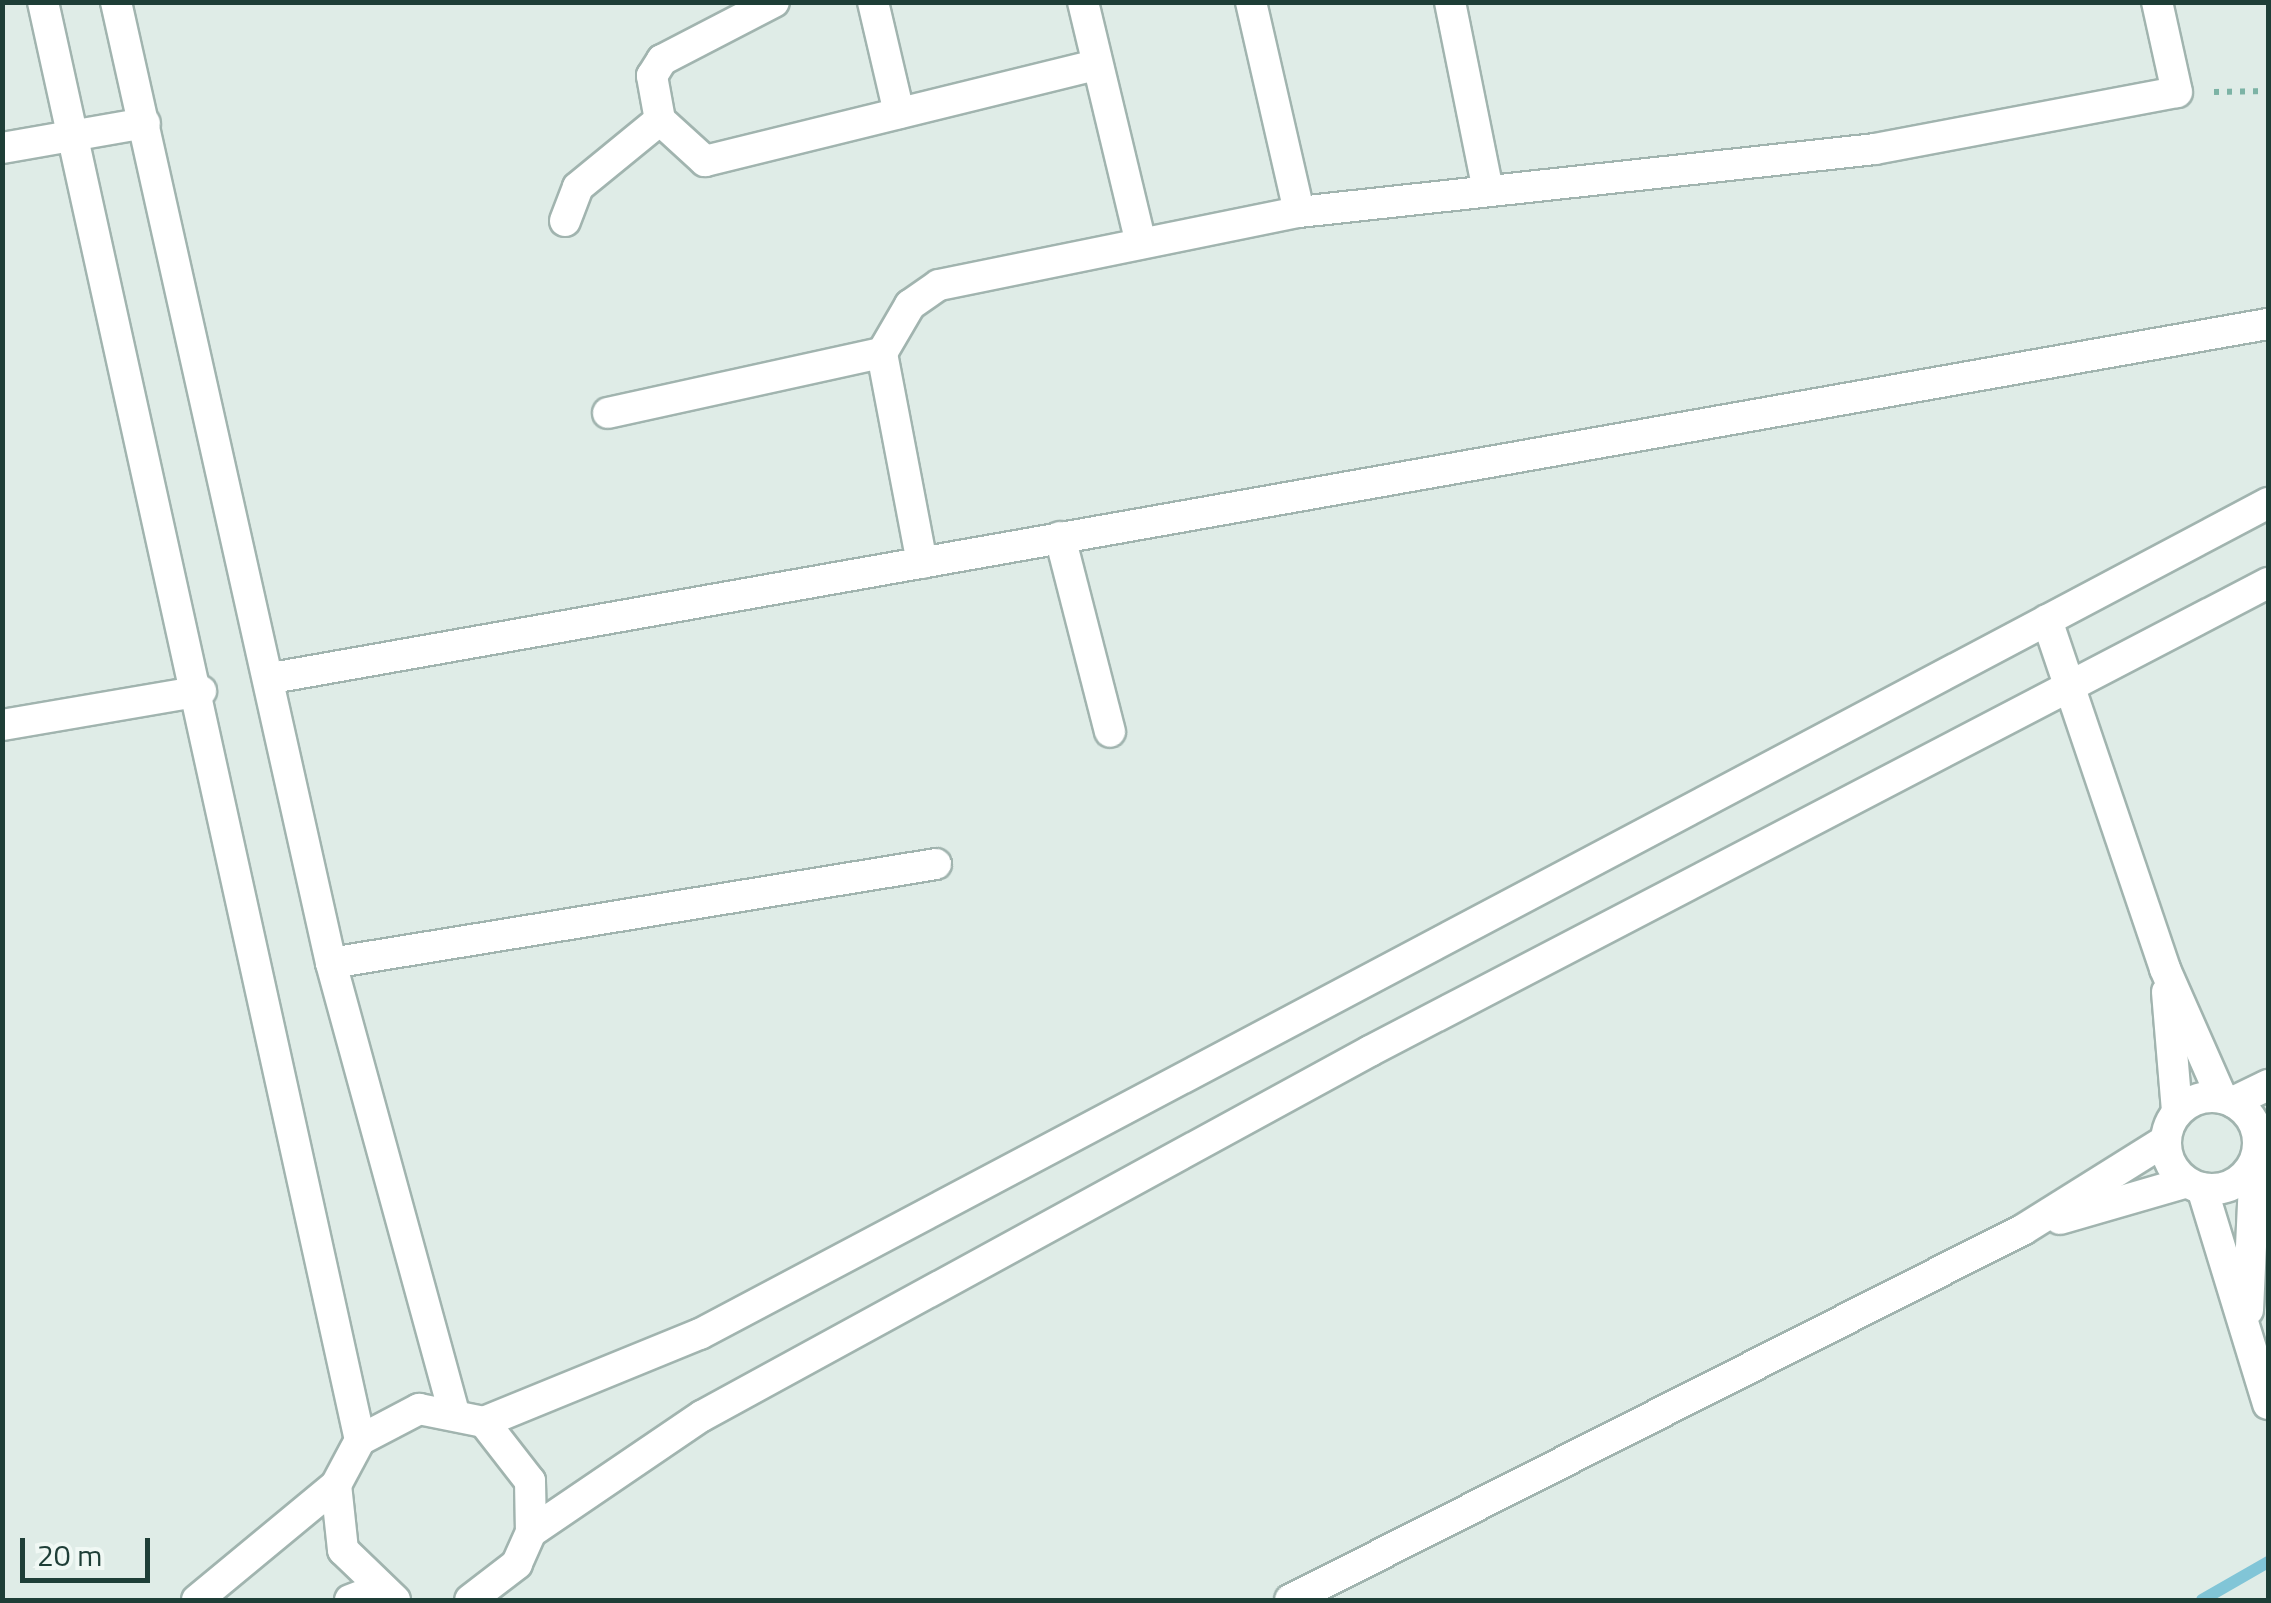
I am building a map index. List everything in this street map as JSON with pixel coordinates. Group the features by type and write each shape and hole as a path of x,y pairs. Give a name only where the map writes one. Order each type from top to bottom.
{"street":[{"path":"43,2 201,692 360,1440"},
{"path":"116,2 272,678 331,963 453,1410"},
{"path":"774,2 662,60 652,76 660,120 705,160 1098,65"},
{"path":"873,2 899,113"},
{"path":"1083,2 1140,243"},
{"path":"1252,2 1299,212"},
{"path":"1450,2 1488,190"},
{"path":"922,563 882,353 910,305 939,285 1299,212 1948,139 2178,92 2157,2"},
{"path":"565,221 578,187 660,120"},
{"path":"2,148 145,123"},
{"path":"272,678 2268,324"},
{"path":"608,413 882,353"},
{"path":"484,1422 700,1334 2268,503"},
{"path":"1060,536 1110,732"},
{"path":"485,1597 531,1532 702,1416 2066,686 2268,583"},
{"path":"2047,620 2164,969 2228,1100 2262,1125 2255,1161 2248,1328"},
{"path":"2,725 201,692"},
{"path":"331,963 936,864"},
{"path":"1290,1600 2024,1230 2165,1141 2178,1111 2164,969"},
{"path":"2178,1111 2228,1100 2268,1085"},
{"path":"2165,1141 2194,1185 2248,1328 2268,1404"},
{"path":"2024,1230 2194,1185 2233,1185 2255,1161"},
{"path":"197,1600 336,1485 360,1440 419,1410 453,1410 484,1422 530,1482 531,1532"},
{"path":"336,1485 342,1550 382,1598"}],"path":[{"path":"2178,92 2268,92"}],"waterway":[{"path":"2202,1600 2268,1562"}]}
